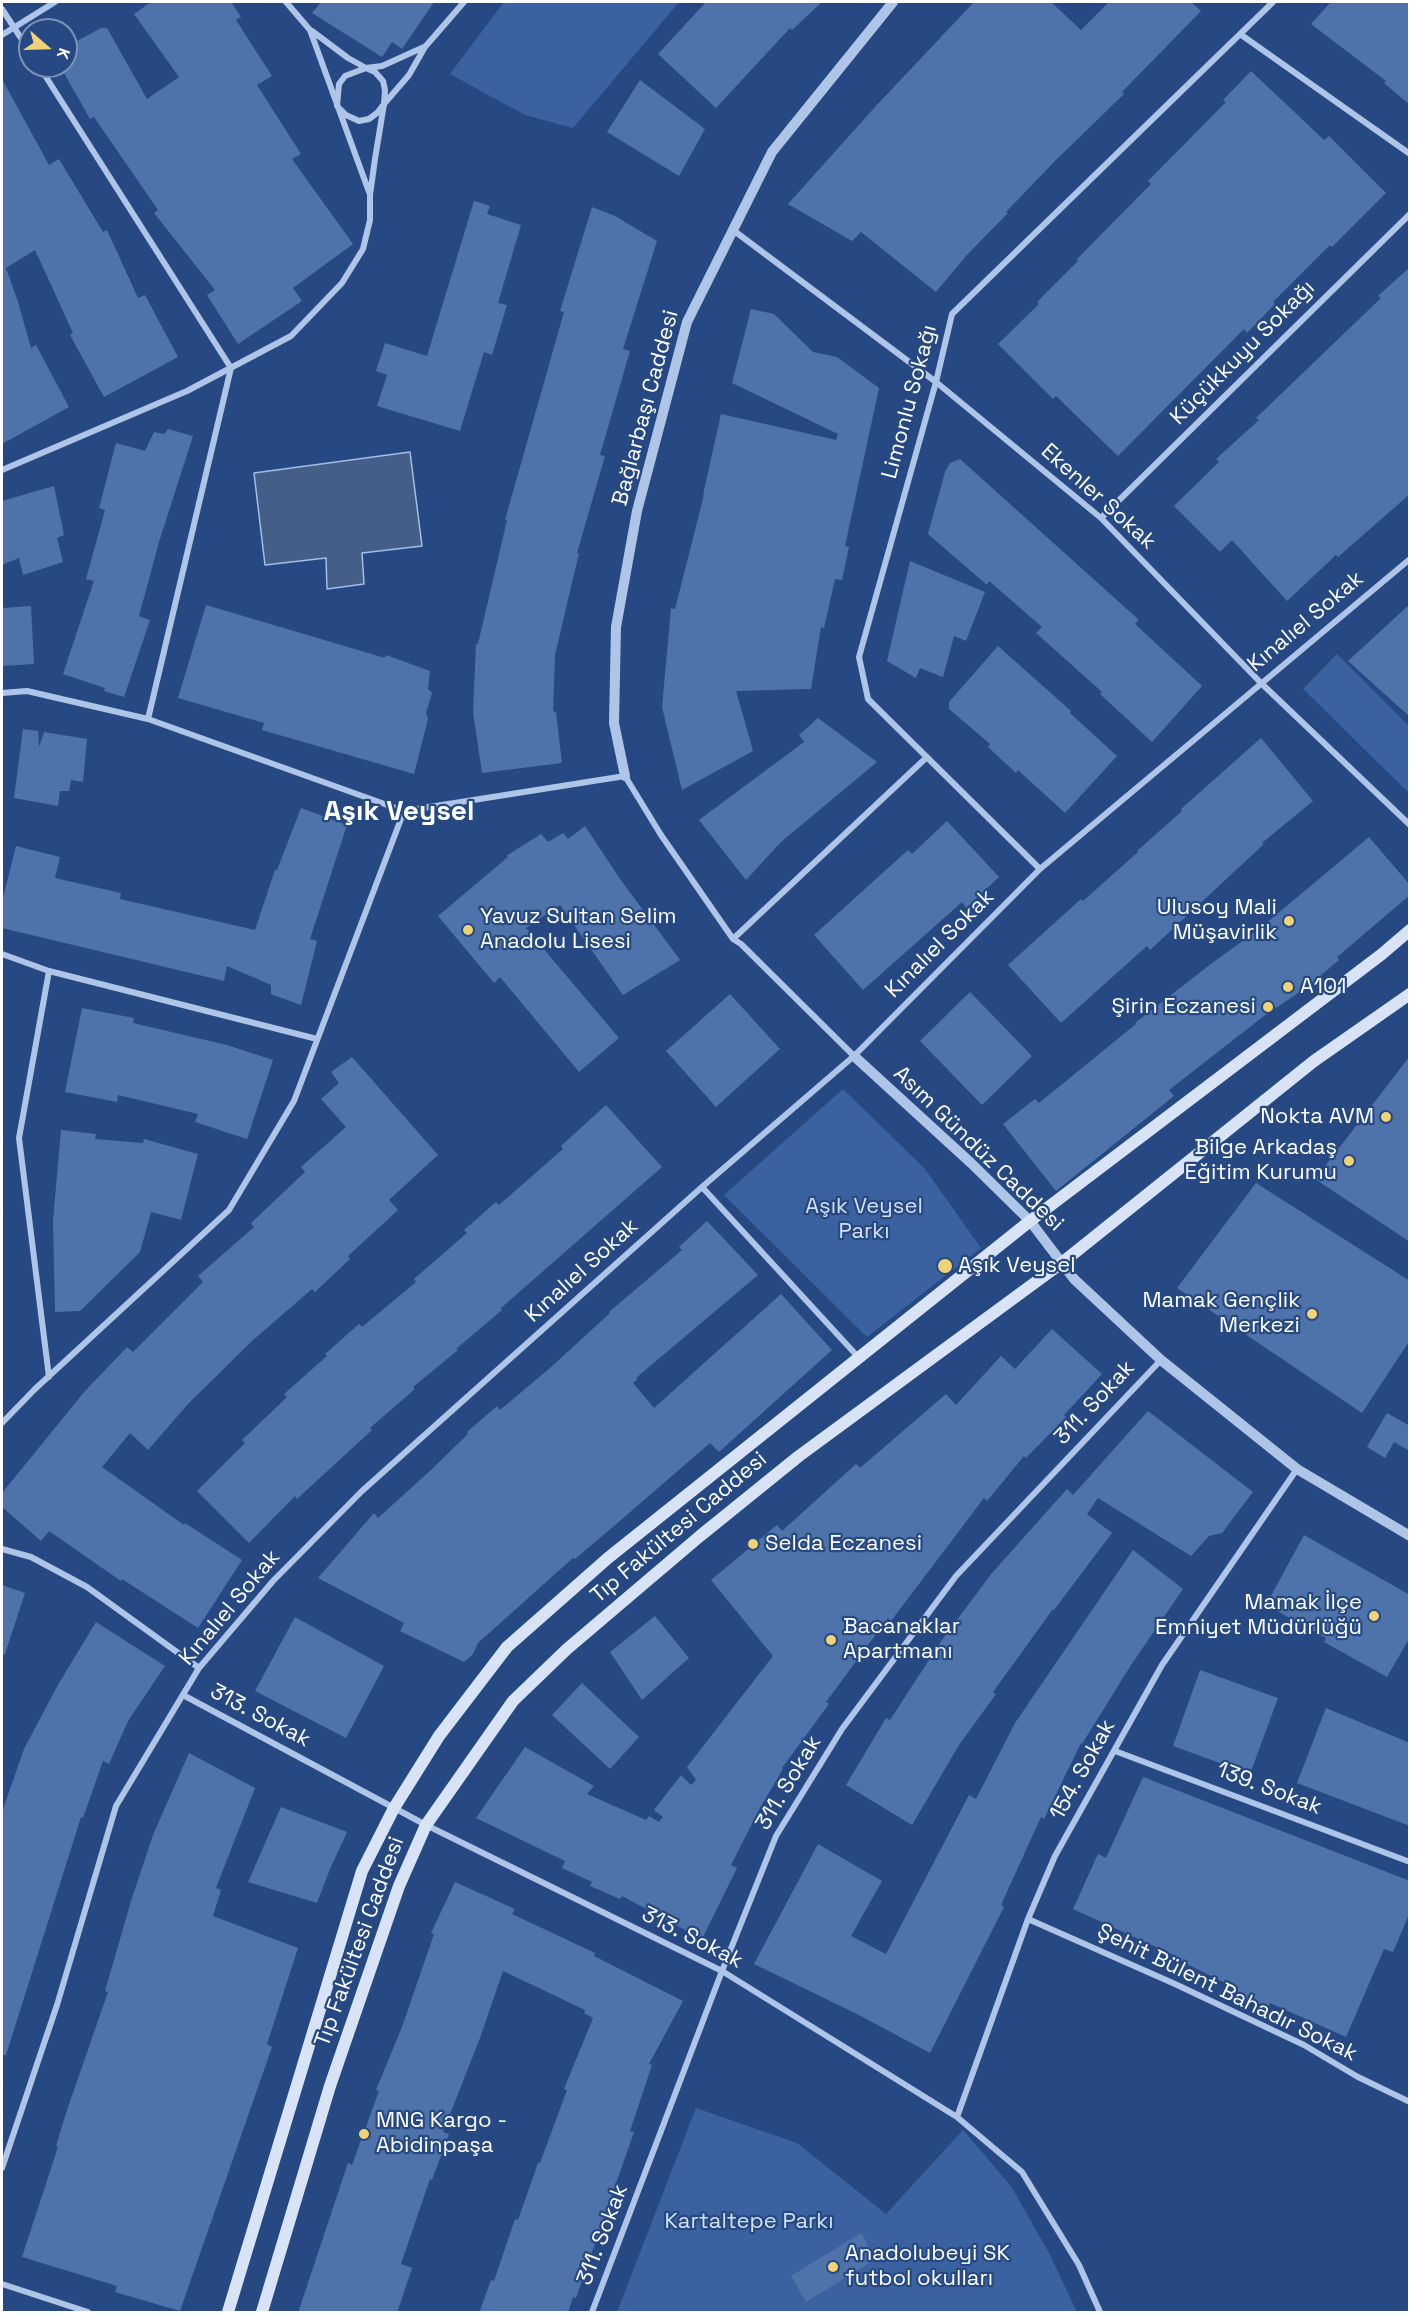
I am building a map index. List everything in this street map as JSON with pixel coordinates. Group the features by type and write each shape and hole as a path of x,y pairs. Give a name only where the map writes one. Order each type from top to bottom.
{"main road":[{"path":"228,2313 362,1871 394,1808 439,1736 507,1647 608,1558 1030,1221 1382,954 1410,930"},
{"name":"Tıp Fakültesi Caddesi","path":"262,2313 330,2086 399,1886 426,1825 513,1701 567,1649 700,1536 799,1456 1063,1262 1314,1061 1410,994"}],"street":[{"path":"2,35 55,2"},
{"path":"2,470 187,391 291,336 342,283 363,249 370,220 370,195 386,90 375,72 348,58 310,30 286,2"},
{"path":"337,106 346,115 359,121 369,119 377,113 409,75 425,47 464,2"},
{"name":"Bağlarbaşı Caddesi","path":"626,776 614,723 616,627 637,511 687,322 772,152 893,2"},
{"name":"Limonlu Sokağı","path":"1040,869 868,699 859,657 936,382 952,314 1273,2"},
{"path":"2,9 18,33"},
{"path":"310,30 370,195"},
{"path":"1240,34 1410,154"},
{"path":"337,106 339,84 345,76 366,68 382,66 425,47"},
{"path":"47,78 231,368 148,719"},
{"name":"Küçükkuyu Sokağı","path":"1101,518 1410,214"},
{"name":"Ekenler Sokak","path":"733,230 936,382 1101,518 1261,683 1410,825"},
{"name":"Kınalıel Sokak","path":"2,2168 57,2005 116,1806 199,1668 273,1581 362,1491 702,1187 854,1056 1040,869 1410,559"},
{"path":"2,693 27,691 148,719 404,811 626,776 661,835 733,939 741,944 854,1056"},
{"path":"733,939 927,757"},
{"path":"2,1423 229,1210 294,1101 404,811"},
{"path":"2,954 49,970 317,1040"},
{"path":"49,970 19,1138 49,1377"},
{"name":"Asım Gündüz Caddesi","path":"854,1056 971,1163 1030,1221 1074,1279 1161,1359 1297,1469 1410,1536"},
{"path":"702,1187 860,1359"},
{"name":"311. Sokak","path":"592,2313 776,1836 842,1729 956,1576 1161,1359"},
{"name":"154. Sokak","path":"957,2117 1028,1919 1055,1856 1162,1665 1297,1469"},
{"path":"2,1549 31,1557 87,1587 199,1668"},
{"name":"313. Sokak","path":"183,1695 426,1825 722,1971 957,2117 1022,2172 1079,2265 1100,2313"},
{"name":"139. Sokak","path":"1115,1751 1410,1862"},
{"name":"Şehit Bülent Bahadır Sokak","path":"1028,1919 1175,1984 1304,2045 1358,2077 1410,2102"},
{"path":"2,2284 88,2313"}],"green space":[{"path":"504,2 679,2 573,128 525,115 450,74"},
{"path":"1337,654 1409,726 1409,793 1303,689"},
{"name":"Aşık Veysel Parkı","path":"843,1089 925,1169 981,1248 867,1337 724,1195"},
{"name":"Kartaltepe Parkı","path":"696,2108 797,2143 886,2214 963,2130 1011,2186 1050,2255 1077,2312 617,2312"}],"shaded area":[{"path":"410,452 422,546 362,553 364,584 327,589 326,558 265,565 254,473"}],"building":[{"path":"151,2 231,2 241,17 236,20 272,76 257,85 301,154 292,159 353,244 293,288 302,301 238,344 207,295 215,290 154,213 158,210 94,117 90,119 67,78 78,78 78,40 101,28 107,28 147,99 179,77 134,14"},
{"path":"321,2 434,2 402,49 392,42 382,57 312,13"},
{"path":"706,2 822,2 792,30 790,28 716,108 658,54"},
{"path":"974,2 1051,2 1081,30 1109,2 1191,2 1201,11 1122,92 1124,94 1006,212 1008,213 966,256 936,292 861,232 852,241 788,204"},
{"path":"1331,2 1410,2 1410,105 1384,83 1386,81 1311,24"},
{"path":"1251,71 1324,140 1329,136 1386,193 1273,302 1275,304 1247,333 1244,329 1118,456 1056,396 1053,399 998,344 1039,304 1037,302 1078,261 1077,259 1151,184 1148,181 1226,102 1223,100"},
{"path":"2,79 49,165 59,159 103,232 107,230 138,298 145,295 178,357 104,397 70,335 73,333 35,250 6,268 31,348 36,345 69,407 2,444"},
{"path":"640,80 705,129 679,176 607,132"},
{"path":"474,201 490,206 487,214 521,225 498,303 507,305 492,355 484,352 460,431 377,406 387,375 376,371 385,343 427,356"},
{"path":"592,207 615,216 657,241 623,349 630,351 600,455 605,456 577,553 579,553 555,655 553,711 556,712 562,763 482,773 473,712 476,644 478,644 507,520 505,520 564,312 560,311"},
{"path":"1410,267 1410,494 1338,557 1336,555 1287,601 1232,540 1220,552 1174,506 1219,462 1216,459 1259,420 1256,418 1381,298 1378,296"},
{"path":"751,309 774,314 813,352 837,357 879,388 845,546 849,547 842,580 835,579 824,628 821,627 811,689 736,691 753,751 682,790 662,707 671,608 675,609 704,495 721,414 836,440 838,434 732,383"},
{"path":"168,429 193,436 159,542 139,616 150,620 124,697 63,674 94,581 86,579 105,510 99,508 116,443 145,451 154,432 164,434"},
{"path":"960,459 1139,620 1135,624 1202,686 1152,742 1100,694 1102,692 1036,633 1042,627 989,581 987,585 928,534 945,472 950,463"},
{"path":"54,486 64,535 57,538 63,562 23,575 19,558 2,565 2,501"},
{"path":"910,561 985,592 966,641 954,636 943,677 920,668 916,678 887,661"},
{"path":"1410,604 1410,717 1348,661"},
{"path":"206,605 385,658 386,655 430,671 428,689 432,693 426,713 428,719 414,774 262,730 264,723 178,698"},
{"path":"31,606 34,664 2,666 2,608"},
{"path":"998,646 1071,711 1070,713 1117,756 1065,813 1018,770 1016,773 988,747 990,744 949,709 949,702"},
{"path":"818,718 877,762 781,842 746,880 699,820 804,742 799,735"},
{"path":"23,729 38,731 39,747 44,732 87,739 83,782 71,780 69,791 60,791 58,806 14,798"},
{"path":"1261,738 1313,801 1262,843 1264,844 1150,950 1147,946 1061,1023 1008,965 1081,899 1083,901 1138,852 1182,811 1181,809"},
{"path":"301,808 347,825 310,939 317,941 301,1005 271,994 271,985 227,966 224,981 2,928 2,902 16,846 60,857 55,878 121,893 120,899 255,930 275,870 277,870"},
{"path":"947,821 999,877 966,908 962,902 863,990 814,935 908,850 912,854"},
{"path":"585,826 620,879 680,960 623,995 560,905 526,928 619,1038 579,1072 500,977 494,983 438,916 508,857 506,856 541,834 548,842 563,833 568,839"},
{"path":"1369,837 1410,885 1410,895 1337,957 1339,960 1307,987 1264,1016 1169,1090 1174,1096 1056,1191 1003,1124 1035,1099 1039,1103 1135,1023 1258,930"},
{"path":"970,992 1032,1056 982,1105 920,1041"},
{"path":"730,994 780,1049 716,1107 666,1051"},
{"path":"82,1008 134,1018 133,1023 227,1045 273,1060 247,1139 195,1122 198,1114 118,1095 117,1102 65,1092"},
{"name":"Nokta AVM","path":"1410,1056 1410,1242 1315,1179"},
{"path":"352,1057 438,1155 389,1200 398,1210 348,1256 350,1259 315,1292 312,1289 252,1341 188,1404 148,1450 130,1433 102,1467 184,1525 185,1523 242,1560 198,1628 122,1579 121,1581 49,1531 41,1541 2,1507 2,1493 85,1391 127,1347 133,1352 203,1282 198,1276 254,1227 251,1223 305,1172 301,1167 346,1127 321,1099 339,1083 331,1072"},
{"path":"606,1105 662,1167 501,1308 502,1310 456,1349 458,1350 413,1387 415,1389 370,1428 372,1430 297,1499 295,1496 249,1543 197,1491 245,1443 242,1440 287,1397 284,1394 327,1356 325,1354 359,1324 362,1327 416,1282 414,1279 467,1233 464,1230 496,1202 499,1205 563,1149 561,1146"},
{"path":"61,1130 96,1134 95,1139 143,1143 144,1139 198,1154 181,1220 151,1212 140,1252 80,1311 55,1312 53,1220"},
{"name":"Mamak Gençlik Merkezi","path":"1256,1183 1410,1281 1410,1340 1362,1413 1177,1288"},
{"path":"707,1221 758,1275 636,1378 638,1379 633,1383 654,1408 781,1294 832,1350 719,1452 710,1443 575,1559 573,1558 478,1643 473,1654 464,1662 400,1631 404,1623 318,1578 374,1513 378,1518 432,1469 468,1434 467,1432 497,1406 500,1410 550,1368 609,1312 682,1250 679,1247"},
{"path":"1052,1329 1102,1374 1064,1415 1066,1417 1026,1458 1024,1456 987,1501 984,1498 891,1621 888,1618 826,1702 829,1704 782,1768 760,1808 731,1865 737,1868 702,1939 622,1896 620,1899 590,1886 592,1882 562,1868 565,1861 476,1818 525,1747 594,1786 587,1794 646,1820 649,1816 659,1822 663,1817 654,1810 681,1775 691,1785 696,1780 687,1767 773,1656 711,1580 777,1525 782,1531 856,1464 860,1468 946,1394 956,1405 1001,1356 1015,1369"},
{"path":"1148,1411 1253,1492 1222,1533 1209,1536 1191,1556 1098,1498 1087,1514 1112,1533 993,1692 996,1694 959,1745 912,1825 846,1785 886,1718 890,1720 942,1640 992,1573 1067,1489 1073,1495"},
{"path":"1387,1413 1410,1426 1410,1451 1394,1442 1385,1458 1367,1447"},
{"path":"1304,1535 1410,1595 1410,1637 1387,1677 1324,1642 1326,1638 1266,1605"},
{"path":"1133,1550 1183,1589 1081,1743 1044,1819 1041,1817 1001,1905 1004,1907 930,2053 859,2015 754,1964 818,1844 882,1881 851,1936 886,1954 969,1795 976,1799 1015,1723"},
{"path":"2,1585 25,1593 5,1654 2,1654"},
{"path":"655,1616 689,1658 642,1700 610,1652"},
{"path":"295,1617 384,1666 346,1738 255,1691"},
{"path":"96,1622 165,1666 128,1721 109,1764 103,1761 83,1818 81,1817 6,2055 2,2055 2,1812 24,1749 59,1683"},
{"path":"1200,1670 1278,1698 1250,1774 1173,1746"},
{"path":"582,1683 639,1737 610,1769 552,1715"},
{"path":"1326,1708 1410,1743 1410,1826 1297,1783"},
{"path":"189,1753 255,1788 216,1888 221,1890 213,1916 298,1948 267,2044 272,2047 180,2311 115,2292 117,2286 22,2257 58,2147 56,2146 67,2110 108,1992 105,1991 131,1901 153,1835"},
{"path":"1143,1777 1410,1881 1410,1912 1393,1952 1384,1949 1346,2037 1270,2003 1268,2009 1231,1993 1233,1987 1181,1961 1182,1959 1073,1909 1098,1854 1106,1858"},
{"path":"281,1807 347,1832 317,1903 248,1882"},
{"path":"455,1882 515,1909 512,1914 595,1953 594,1956 683,2001 649,2064 652,2065 630,2131 634,2132 576,2298 573,2297 568,2313 479,2313 491,2280 494,2281 515,2219 518,2220 567,2090 564,2089 593,2018 584,2013 585,2010 503,1971 480,2038 443,2132 449,2134 432,2180 430,2179 401,2264 412,2268 397,2313 298,2313 348,2163 352,2165 379,2091 376,2090 402,2027 434,1934 431,1933"},
{"name":"Anadolubeyi SK futbol okulları","path":"861,2233 876,2259 806,2302 791,2276"}],"place":[{"name":"Ulusoy Mali Müşavirlik","path":"1289,921"},
{"name":"Yavuz Sultan Selim Anadolu Lisesi","path":"468,930"},
{"name":"A101","path":"1288,987"},
{"name":"Şirin Eczanesi","path":"1268,1007"},
{"name":"Nokta AVM","path":"1386,1117"},
{"name":"Bilge Arkadaş Eğitim Kurumu","path":"1349,1161"},
{"name":"Aşık Veysel","path":"945,1266"},
{"name":"Mamak Gençlik Merkezi","path":"1312,1314"},
{"name":"Selda Eczanesi","path":"753,1544"},
{"name":"Mamak İlçe Emniyet Müdürlüğü","path":"1374,1616"},
{"name":"Bacanaklar Apartmanı","path":"831,1640"},
{"name":"MNG Kargo - Abidinpaşa","path":"364,2134"},
{"name":"Anadolubeyi SK futbol okulları","path":"833,2267"}],"district":[{"name":"Aşık Veysel","path":"399,812"}]}
